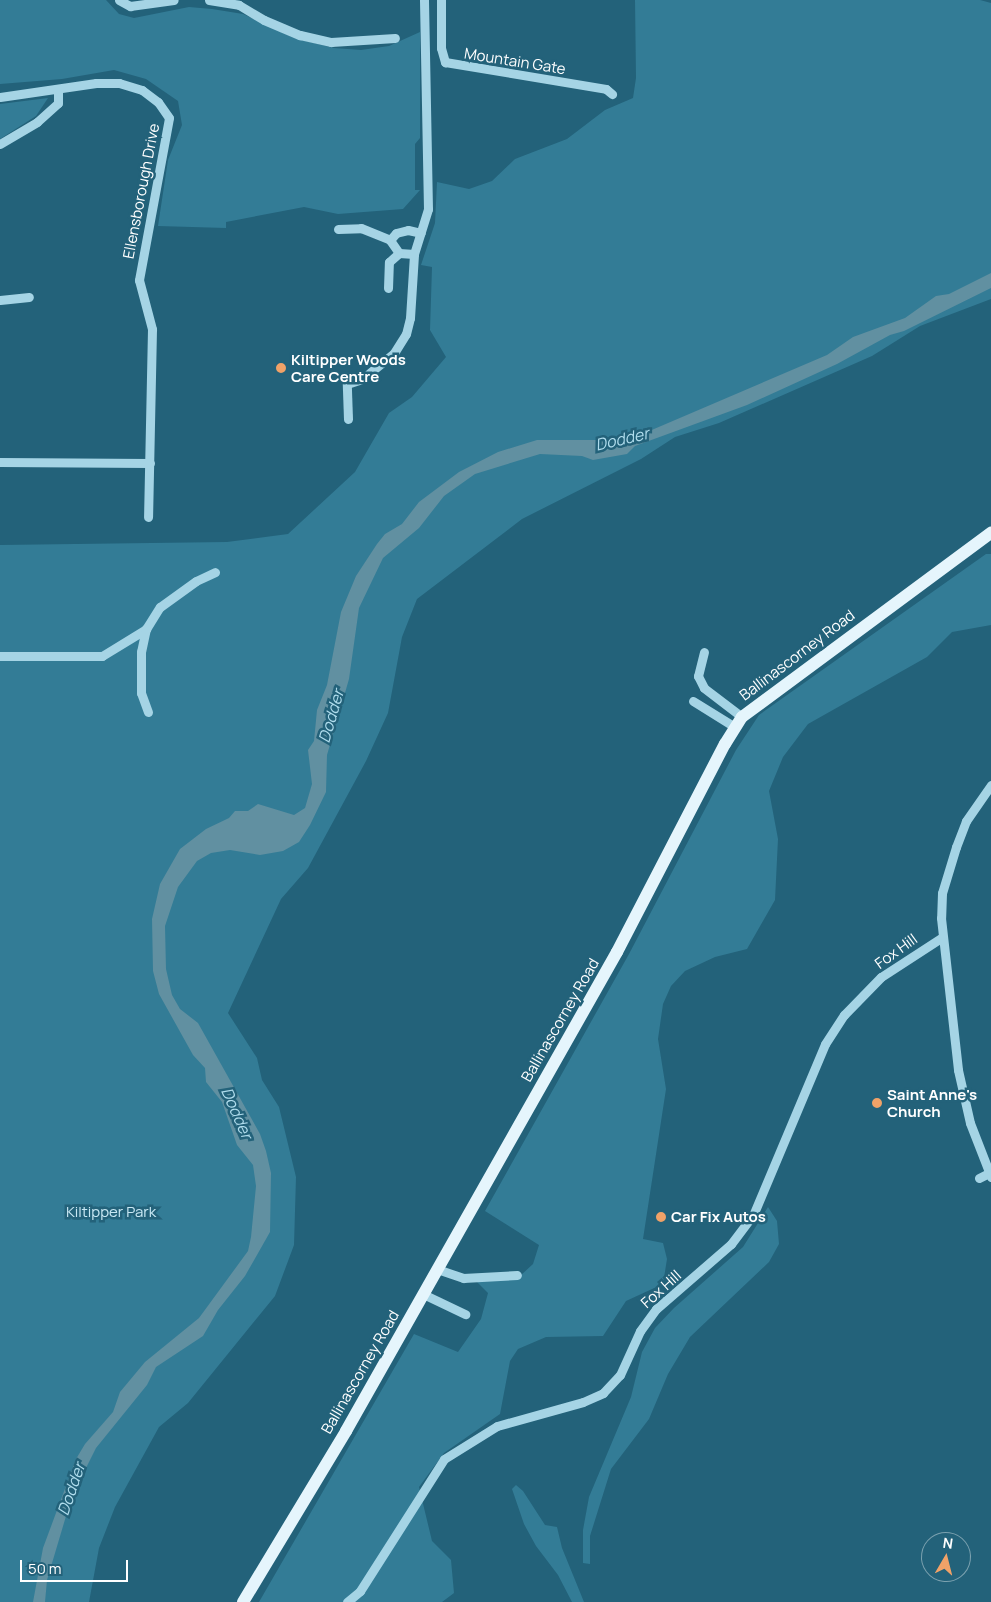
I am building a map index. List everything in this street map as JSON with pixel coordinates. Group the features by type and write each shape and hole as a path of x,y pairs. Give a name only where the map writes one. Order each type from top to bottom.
{"main road":[{"name":"Ballinascorney Road","path":"243,1602 346,1431 612,961 739,722 991,534"}],"street":[{"path":"119,0 130,6 174,0"},
{"path":"210,0 240,2 273,24 331,42 395,38"},
{"path":"348,419 347,384 362,379 386,361 406,334 410,318 414,254 428,209 429,174 424,0"},
{"name":"Mountain Gate","path":"441,0 441,48 445,62 606,89 612,94"},
{"name":"Ellensborough Drive","path":"58,88 96,83 119,84 142,90 158,102 169,118 139,280 152,329 148,517"},
{"path":"0,97 58,88 58,103 37,122 0,144"},
{"path":"338,229 361,228 390,240 399,253"},
{"path":"390,240 396,233 408,230 420,232"},
{"path":"388,288 389,262 399,253 414,254"},
{"path":"0,300 29,297"},
{"path":"0,462 150,464"},
{"path":"0,656 102,656 146,629 165,604 196,580 215,572"},
{"path":"146,629 141,675 142,693 148,712"},
{"path":"704,652 698,676 704,688 739,722"},
{"path":"693,701 739,722"},
{"path":"978,1178 990,1175 970,1122 958,1070 941,938 942,893 966,821 991,784"},
{"name":"Fox Hill","path":"347,1602 360,1591 444,1459 497,1426 596,1396 620,1375 640,1331 656,1309 731,1244 754,1213 825,1044 844,1015 882,977 941,938"},
{"path":"437,1269 463,1278 517,1275"},
{"path":"422,1294 465,1314"}],"green space":[{"path":"0,0 106,0 119,14 134,18 189,7 212,9 243,14 294,38 334,48 361,50 389,46 420,32 420,138 415,144 415,190 420,190 403,209 338,214 304,207 226,222 226,228 158,226 168,160 182,125 178,101 146,79 114,70 62,79 0,84"},
{"name":"Kiltipper Park","path":"635,0 980,0 991,3 991,299 920,326 872,356 719,423 675,437 641,459 522,519 417,599 402,637 388,713 366,761 308,868 281,899 228,1013 257,1058 262,1080 279,1107 296,1177 294,1245 275,1296 188,1403 159,1427 115,1507 99,1548 89,1602 0,1602 0,545 227,542 288,534 355,472 389,413 412,397 446,357 430,330 432,267 421,265 435,223 437,182 469,189 492,181 515,159 567,139 605,110 633,98 636,78"},
{"path":"48,98 36,116 0,139 0,104"},
{"path":"986,554 991,554 991,625 952,632 927,657 808,724 783,757 769,791 778,839 775,900 747,949 715,957 685,971 671,986 663,1004 658,1039 666,1089 643,1239 663,1243 667,1259 663,1284 626,1301 603,1336 546,1337 518,1349 510,1361 500,1414 444,1453 419,1487 432,1541 451,1560 454,1593 442,1602 259,1602 414,1334 458,1352 481,1319 488,1293 477,1282 520,1276 533,1264 539,1245 485,1211 629,954 736,750 759,715"},
{"path":"768,1207 777,1221 779,1244 769,1262 690,1337 668,1374 649,1419 611,1469 590,1536 590,1564 583,1563 583,1530 589,1497 631,1397 642,1352 655,1328 674,1308 743,1247"},
{"path":"516,1485 523,1491 545,1525 557,1527 562,1548 584,1602 572,1602 558,1575 536,1546 524,1524 512,1489"}],"water":[{"name":"Dodder","path":"991,273 991,288 904,331 890,335 837,364 747,405 635,446 627,454 593,460 582,456 540,454 475,474 444,496 419,528 383,558 359,608 349,679 327,755 326,792 310,825 299,842 283,851 260,855 230,850 211,853 197,861 178,887 165,926 166,969 172,995 180,1009 198,1023 260,1134 266,1151 271,1173 270,1232 245,1276 218,1310 203,1336 156,1367 147,1385 96,1448 72,1496 47,1580 45,1602 33,1602 43,1548 76,1459 85,1444 113,1412 120,1392 145,1362 199,1318 248,1251 251,1237 256,1186 253,1165 237,1145 222,1102 206,1082 205,1068 193,1055 159,994 153,971 152,919 160,884 180,849 206,829 229,818 235,811 248,811 258,804 294,815 305,808 312,784 308,750 314,741 317,710 327,685 341,612 356,576 377,544 385,534 402,524 419,502 459,472 498,452 537,440 608,440 640,435 827,355 853,337 905,318 936,296 949,294"}],"place":[{"name":"Kiltipper Woods Care Centre","path":"281,368"},
{"name":"Saint Anne's Church","path":"877,1103"},
{"name":"Car Fix Autos","path":"661,1217"}]}
